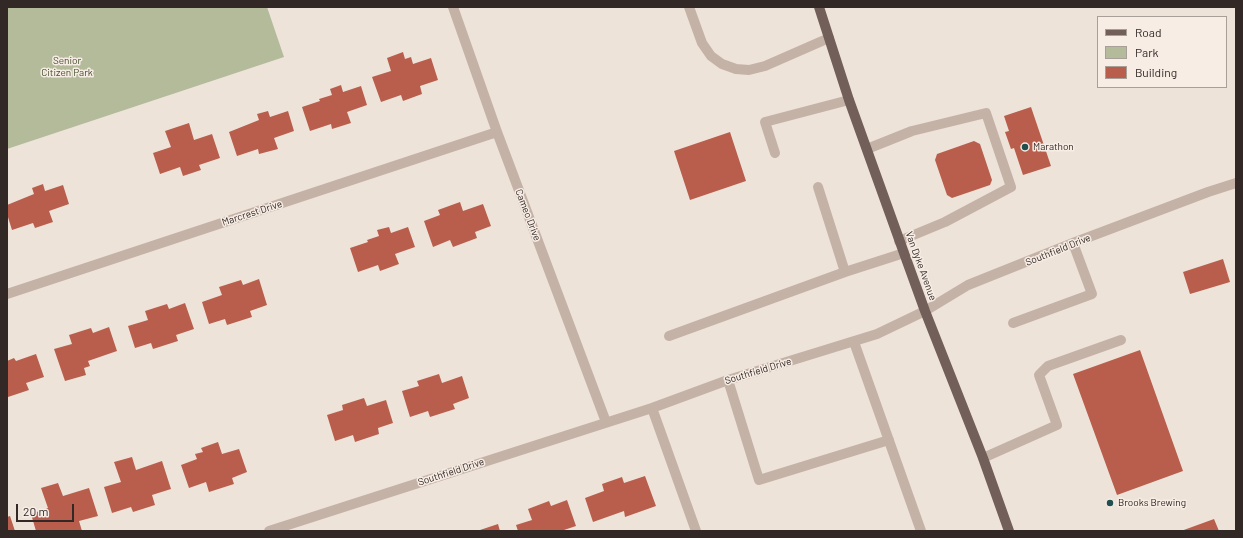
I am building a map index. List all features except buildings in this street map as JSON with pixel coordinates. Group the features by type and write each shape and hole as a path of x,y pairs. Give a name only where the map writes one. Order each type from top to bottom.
{"main road":[{"name":"Van Dyke Avenue","path":"819,7 849,100 899,241 983,458 1009,531"}],"street":[{"name":"Cameo Drive","path":"453,7 497,132 606,422"},
{"path":"690,7 702,43 711,56 722,64 736,69 749,70 765,66 829,38"},
{"path":"775,153 765,122 849,100"},
{"path":"867,149 912,131 986,113 1011,187 945,222 899,241"},
{"name":"Marcrest Drive","path":"7,294 497,132"},
{"name":"Southfield Drive","path":"269,531 652,408 728,380 877,334 925,311 968,286 1074,243 1208,192 1236,183"},
{"path":"818,187 845,272"},
{"path":"1013,323 1092,294 1074,243"},
{"path":"669,336 845,272 904,253"},
{"path":"983,458 1057,425 1039,375 1048,366 1122,340"},
{"path":"854,342 921,531"},
{"path":"728,380 759,480 889,440"},
{"path":"652,408 696,531"}],"green space":[{"name":"Senior Citizen Park","path":"7,7 267,7 284,57 7,149"}],"place":[{"name":"Marathon","path":"1025,147"},
{"name":"Brooks Brewing","path":"1110,503"}]}
